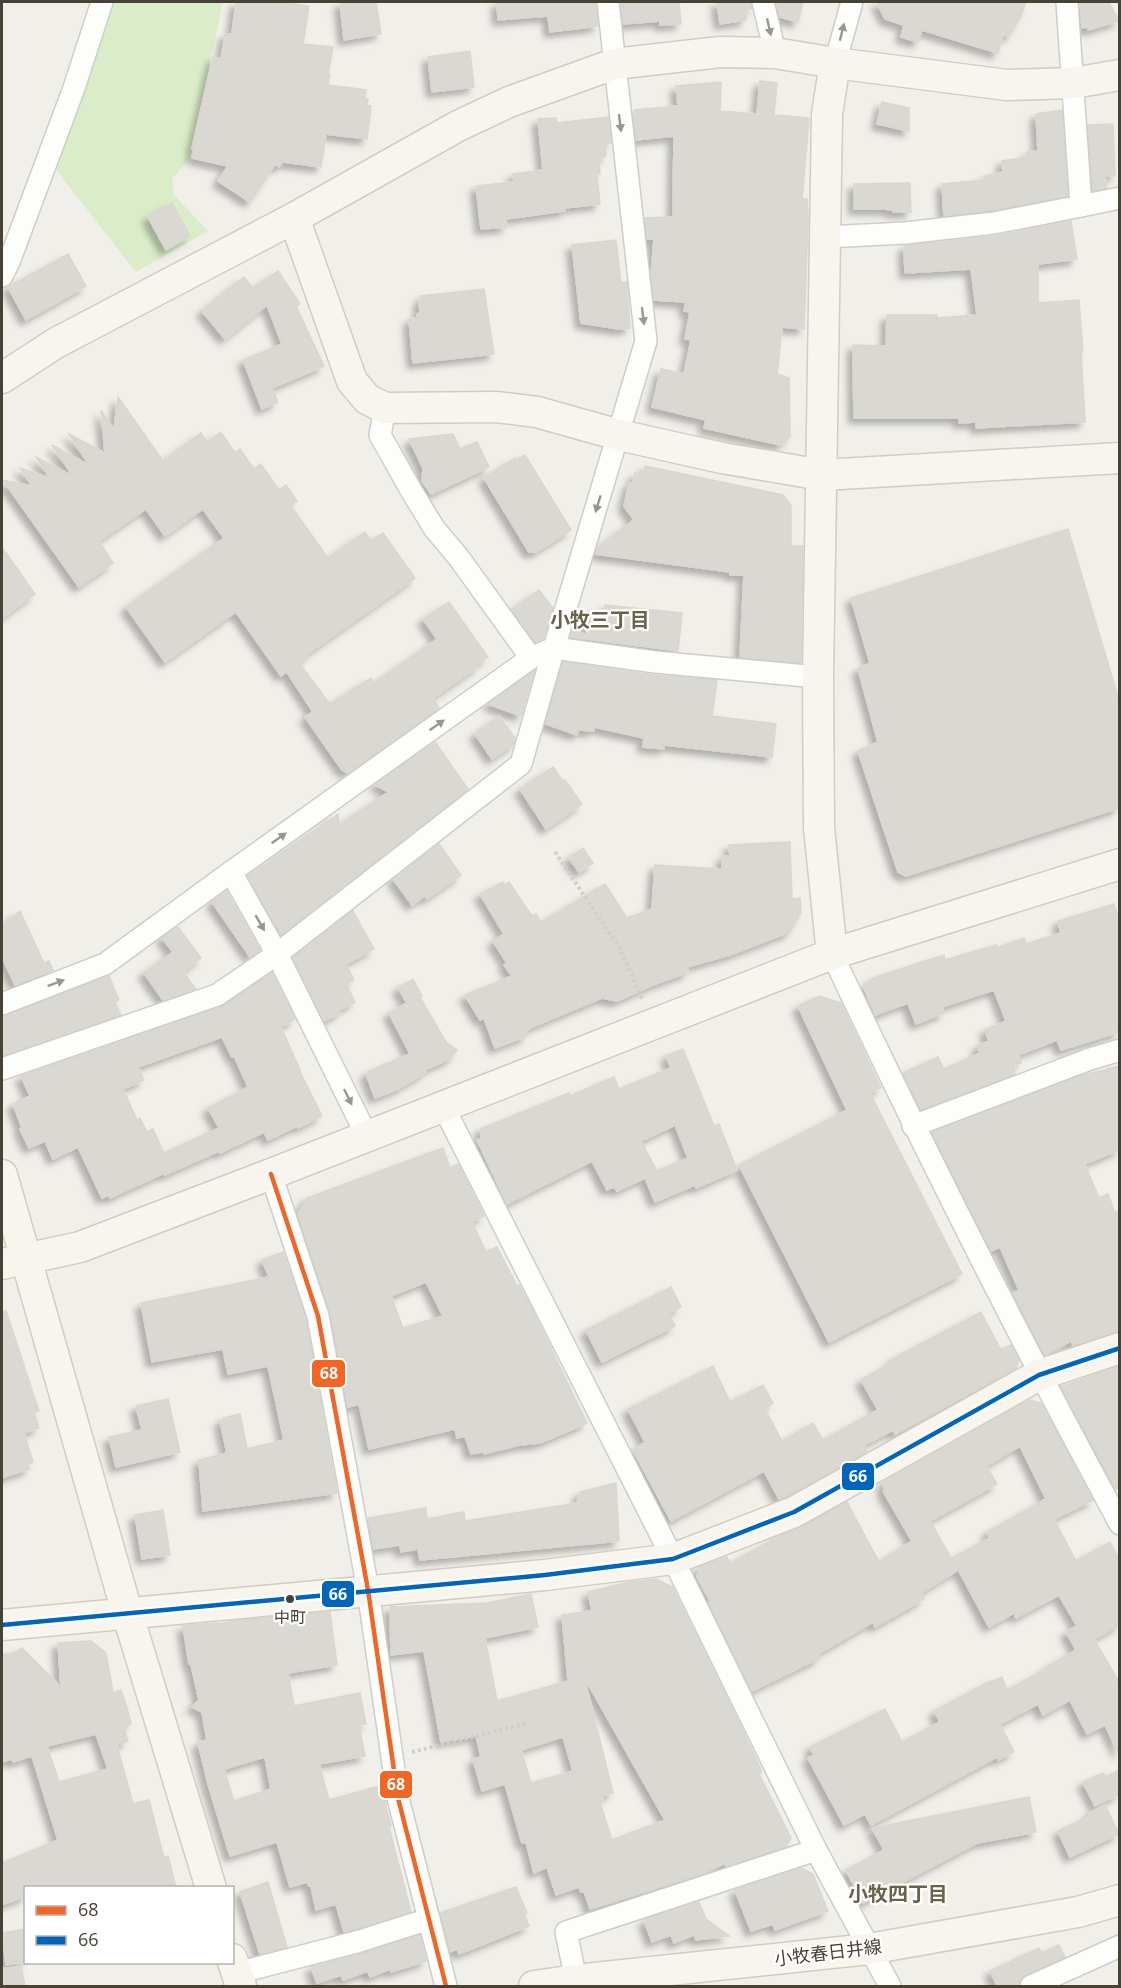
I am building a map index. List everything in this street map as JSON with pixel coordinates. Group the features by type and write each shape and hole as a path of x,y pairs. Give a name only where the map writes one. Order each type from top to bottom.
{"street":[{"path":"2,276 74,88 102,2"},
{"path":"2,1069 218,995 277,954 521,764 646,341 608,2"},
{"path":"763,2 775,53"},
{"path":"852,2 835,63 827,114 818,676 819,828 832,954 913,1125 1039,1375 1119,1524"},
{"path":"1067,2 1081,206"},
{"path":"2,378 56,343 294,218 458,126 561,82 614,64 720,52 775,53 1007,85 1073,82 1119,75"},
{"path":"825,237 905,233 994,223 1119,198"},
{"path":"294,218 352,381 367,399 385,408 496,407 537,412 619,435 722,458 822,475 1119,459 1119,453"},
{"path":"385,408 380,435 412,492 434,528 459,558 531,658"},
{"path":"2,1004 105,964 531,658 554,648 655,662 818,676"},
{"path":"14,1262 80,1247 832,954 1119,864"},
{"path":"231,872 277,954 367,1136"},
{"path":"913,1125 1119,1050"},
{"path":"443,1106 673,1559 816,1850 890,1986"},
{"path":"271,1174 318,1316 368,1590 398,1798 446,1986"},
{"path":"2,1175 14,1262 127,1612 211,1886"},
{"path":"2,1625 545,1575 673,1559 794,1512 1039,1375 1119,1348"},
{"path":"576,1980 566,1932 816,1850"},
{"name":"小牧春日井線","path":"539,1986 869,1948 1078,1912 1119,1900"},
{"path":"237,1973 360,1941 429,1919"},
{"path":"1031,1986 1119,1946"}],"path":[{"path":"555,852 621,949 653,1023"},
{"path":"392,1757 528,1723"}],"green space":[{"path":"109,2 223,2 188,161 172,179 174,195 208,231 136,272 53,166"}],"building":[{"path":"236,2 277,2 309,6 303,44 333,47 328,85 366,90 365,99 368,99 367,105 371,106 367,139 326,134 321,167 283,162 279,167 275,164 250,202 218,181 228,166 192,158 194,149 192,149 213,57 221,59 225,34 232,34"},
{"path":"340,2 376,2 381,34 344,40"},
{"path":"497,2 595,2 598,26 550,32 548,16 498,20"},
{"path":"679,2 681,24 660,25 660,21 623,24 621,4"},
{"path":"717,2 751,2 752,9 745,8 746,20 720,24"},
{"path":"776,2 803,2 798,22 780,17"},
{"path":"877,2 1026,2 1009,36 1003,35 998,53 922,30 918,42 901,37 904,25 885,19"},
{"path":"1080,2 1109,2 1119,21 1088,30 1088,27 1082,28"},
{"path":"470,51 474,87 432,92 428,57"},
{"path":"760,81 777,83 774,115 809,118 802,199 807,199 808,217 804,329 782,327 777,374 789,378 790,437 780,445 704,428 706,420 652,407 661,369 684,374 691,340 685,339 690,312 684,311 686,302 654,300 651,276 654,239 647,239 645,221 645,218 673,217 674,136 636,140 633,115 635,110 678,106 676,86 721,82 720,111 757,114"},
{"path":"882,102 909,108 909,131 877,124"},
{"path":"1062,110 1068,196 944,216 942,184 985,180 984,176 1003,172 1002,161 1028,157 1027,152 1038,151 1036,114"},
{"path":"608,117 611,143 605,143 606,155 599,161 600,174 597,174 600,204 506,219 507,227 481,229 476,186 514,182 513,174 543,170 538,119 556,118 557,123"},
{"path":"1113,124 1115,176 1105,176 1107,188 1093,191 1088,125"},
{"path":"910,183 911,212 854,209 854,184"},
{"path":"172,203 190,236 166,250 148,217"},
{"path":"1071,221 1077,259 1038,264 1038,303 1079,300 1085,422 976,428 976,422 959,423 959,418 854,418 853,345 886,346 887,315 937,315 937,318 977,315 971,269 905,273 904,246 996,236"},
{"path":"616,240 621,283 627,282 630,328 619,329 581,323 572,245"},
{"path":"68,254 86,286 26,320 8,287"},
{"path":"278,271 300,304 296,306 324,366 272,388 278,402 262,409 243,360 282,344 267,305 225,339 202,311 244,277 253,288"},
{"path":"484,289 494,354 413,363 409,319 417,318 417,314 420,313 421,296"},
{"path":"118,397 163,461 201,433 207,442 221,432 235,453 240,449 254,469 261,464 279,490 286,485 297,501 291,506 328,558 365,532 371,541 383,533 415,578 306,655 308,657 299,663 330,704 371,678 374,683 437,639 423,619 449,602 488,657 476,665 478,667 433,698 439,708 348,773 342,770 305,717 313,712 287,672 281,676 236,612 165,662 126,607 224,538 203,509 165,536 146,509 99,541 113,563 79,587 3,480 32,486 20,468 50,478 36,457 73,476 52,445 89,465 69,434 105,453 101,410 114,430"},
{"path":"453,434 460,449 477,442 489,467 431,494 422,481 423,468 409,439"},
{"path":"525,455 571,530 536,552 529,552 484,478 515,458 516,460"},
{"path":"645,466 783,495 791,505 791,546 803,546 801,663 740,657 744,575 730,575 730,572 596,554 598,547 634,520 624,506 629,483 633,483 635,473 643,475"},
{"path":"1068,529 1119,700 1119,808 906,876 898,872 858,751 878,742 858,669 870,663 851,598"},
{"path":"2,547 35,594 2,618"},
{"path":"539,590 553,608 543,639 535,642 512,610"},
{"path":"605,605 682,613 678,651 570,637 573,629 586,635 588,611 605,612"},
{"path":"563,662 653,675 717,680 712,716 776,724 772,757 664,745 664,749 643,747 644,738 594,727 594,731 578,730 577,735 546,724"},
{"path":"534,671 521,716 488,704"},
{"path":"499,716 515,738 514,744 492,759 475,734"},
{"path":"435,742 468,789 281,935 248,876 338,814 339,825 389,792 375,785"},
{"path":"553,767 582,804 546,829 520,789"},
{"path":"790,842 792,899 800,898 801,912 790,932 730,955 687,967 689,972 617,1001 602,998 532,1027 525,1032 527,1036 495,1048 484,1018 480,1020 465,995 512,976 504,965 507,963 493,941 504,934 480,894 503,882 505,885 509,882 532,916 536,914 541,922 605,884 627,918 652,909 655,865 722,869 722,856 730,856 729,845"},
{"path":"439,844 461,875 427,899 425,896 412,905 393,879"},
{"path":"583,848 593,863 579,872 569,858"},
{"path":"227,891 260,950 250,957 212,902"},
{"path":"1114,904 1119,920 1119,1032 1061,1050 1057,1040 1018,1055 1021,1063 1013,1065 1015,1074 921,1109 903,1073 938,1057 944,1069 980,1053 977,1046 989,1041 985,1030 1006,1021 994,990 942,1007 944,1013 916,1024 908,1003 875,1015 864,988 873,978 944,955 945,960 996,945 996,948 1024,938 1026,944 1061,933 1058,921"},
{"path":"20,911 44,963 49,961 53,970 15,985 2,957 2,925"},
{"path":"353,911 374,949 346,964 354,980 346,984 355,1002 324,1021 293,958"},
{"path":"178,927 201,958 183,972 196,989 163,1000 144,973 173,952 162,938"},
{"path":"272,973 295,1019 281,1027 322,1116 268,1140 264,1132 220,1153 219,1151 165,1175 164,1173 110,1198 109,1195 102,1198 78,1147 53,1159 45,1141 29,1148 20,1129 22,1128 13,1104 30,1096 21,1076 221,1007","holes":["222,1037 232,1057 234,1056 248,1087 208,1108 219,1128 164,1153 153,1129 147,1132 140,1118 137,1120 123,1089 144,1080 138,1067"]},
{"path":"109,976 119,1000 115,1002 121,1015 2,1056 2,1017"},
{"path":"413,979 422,996 420,997 446,1042 457,1050 450,1059 425,1070 426,1072 398,1089 375,1098 366,1074 410,1054 389,1013 407,1003 398,988"},
{"path":"819,996 841,1003 881,1088 870,1093 962,1274 829,1342 739,1165 847,1110 798,1006"},
{"path":"683,1049 714,1126 719,1124 737,1170 696,1188 695,1185 655,1202 645,1178 617,1191 614,1187 607,1190 592,1161 507,1204 477,1140 482,1138 480,1129 614,1077 619,1089 671,1068 666,1056","holes":["675,1125 688,1158 657,1171 641,1141"]},
{"path":"1119,1066 1119,1150 1085,1164 1099,1198 1108,1194 1115,1213 1119,1211 1119,1331 1073,1345 1071,1341 1045,1355 1013,1293 1019,1290 1000,1247 991,1251 932,1132 1080,1076"},
{"path":"443,1148 450,1168 458,1164 484,1216 472,1222 486,1252 497,1247 517,1286 519,1285 530,1305 587,1423 540,1443 520,1445 484,1454 483,1452 471,1454 465,1436 457,1438 455,1429 369,1449 359,1404 348,1407 330,1312 298,1214 307,1198","holes":["426,1282 443,1316 403,1328 391,1296"]},
{"path":"283,1252 306,1319 337,1493 203,1511 199,1460 227,1453 220,1421 223,1418 240,1414 247,1449 284,1440 268,1366 228,1374 223,1349 152,1362 141,1303 269,1277 262,1260"},
{"path":"671,1287 681,1307 669,1313 675,1326 602,1362 586,1330"},
{"path":"6,1311 39,1411 34,1412 39,1428 24,1433 33,1462 28,1464 29,1469 2,1478 2,1312"},
{"path":"981,1312 1001,1350 1011,1345 1019,1360 1016,1368 895,1434 893,1430 864,1445 867,1451 787,1496 779,1499 764,1471 671,1521 633,1450 645,1442 628,1409 713,1366 730,1402 763,1385 773,1403 765,1409 782,1441 813,1423 823,1440 878,1410 861,1380 893,1362 892,1359"},
{"path":"1119,1366 1119,1487 1116,1489 1061,1387"},
{"path":"168,1399 180,1452 116,1467 109,1437 142,1430 136,1406"},
{"path":"1030,1400 1041,1403 1093,1500 1054,1519 1076,1561 1110,1542 1119,1559 1119,1625 1094,1639 1119,1682 1119,1754 1105,1725 1087,1734 1070,1700 1043,1715 1038,1704 1000,1724 1014,1752 998,1760 997,1757 871,1825 865,1814 844,1825 808,1758 814,1755 810,1747 885,1709 902,1742 940,1722 934,1711 1002,1677 1007,1690 1076,1650 1066,1632 1077,1626 1059,1595 1016,1618 1014,1613 989,1627 952,1558 990,1538 987,1532 1046,1499 1020,1446 986,1466 997,1484 930,1521 958,1570 921,1593 924,1599 875,1627 873,1622 818,1654 820,1658 752,1691 697,1577 699,1567 727,1557 730,1563 847,1502 879,1562 912,1541 883,1491 885,1490 882,1483"},
{"path":"616,1483 619,1541 420,1560 418,1549 401,1552 400,1545 374,1549 368,1518 426,1508 427,1519 464,1512 465,1521 577,1503 580,1492"},
{"path":"163,1510 170,1555 142,1559 135,1515"},
{"path":"656,1579 672,1587 737,1718 762,1772 759,1774 791,1838 786,1846 726,1866 725,1863 707,1872 590,1909 584,1891 581,1892 579,1887 556,1895 547,1867 534,1873 526,1842 522,1843 505,1784 482,1791 473,1759 481,1757 476,1736 441,1742 424,1651 391,1655 390,1607 488,1603 531,1594 538,1627 485,1638 497,1701 568,1681 562,1615 592,1611 588,1592 630,1582","holes":["586,1684 665,1820 612,1840 600,1803 603,1802 602,1796 613,1793","563,1737 573,1771 531,1783 521,1750"]},
{"path":"330,1612 337,1665 288,1673 294,1706 360,1693 366,1724 359,1725 365,1756 319,1764 329,1800 383,1787 391,1826 389,1827 411,1912 344,1932 336,1904 316,1910 311,1886 307,1882 290,1887 277,1842 230,1856 198,1742 207,1740 202,1712 192,1707 199,1700 191,1664 189,1664 183,1626","holes":["265,1757 271,1789 234,1801 224,1769"]},
{"path":"91,1641 106,1653 113,1693 121,1690 131,1724 123,1726 128,1741 117,1745 133,1804 149,1800 164,1858 168,1856 176,1886 24,1886 24,1897 2,1905 2,1863 58,1840 32,1756 13,1762 12,1759 2,1762 2,1728 4,1727 2,1655 14,1653 22,1648 61,1687 58,1643","holes":["96,1734 108,1769 59,1782 47,1746"]},
{"path":"1119,1770 1119,1794 1095,1806 1083,1782 1103,1773 1106,1777"},
{"path":"1029,1797 1036,1832 977,1843 863,1903 846,1870 884,1850 872,1828"},
{"path":"1105,1805 1119,1834 1070,1857 1058,1831 1090,1816 1089,1813"},
{"path":"801,1868 813,1874 828,1911 775,1930 773,1924 751,1931 735,1890"},
{"path":"268,1882 287,1947 260,1954 240,1892"},
{"path":"516,1887 527,1913 524,1914 529,1926 459,1954 457,1949 450,1952 440,1913"},
{"path":"699,1902 706,1919 729,1936 696,1940 694,1935 674,1943 671,1935 652,1942 644,1920"},
{"path":"24,1929 24,1962 6,1965 2,1933"},
{"path":"420,1935 426,1961 391,1972 390,1969 370,1977 368,1971 343,1980 341,1975 317,1983 311,1967"},
{"path":"1059,1945 1065,1957 1025,1975 1020,1979 1019,1986 997,1986 990,1971 1039,1948 1042,1953"},
{"path":"21,1966 25,1986 2,1986 2,1969"}],"transit line":[{"name":"68","path":"271,1174 318,1316 368,1590 398,1798 446,1986"},
{"name":"66","path":"2,1625 545,1575 673,1559 794,1512 1039,1375 1120,1348"}],"place":[{"name":"中町","path":"290,1599"}],"district":[{"name":"小牧三丁目","path":"600,619"},
{"name":"小牧四丁目","path":"898,1893"}]}
